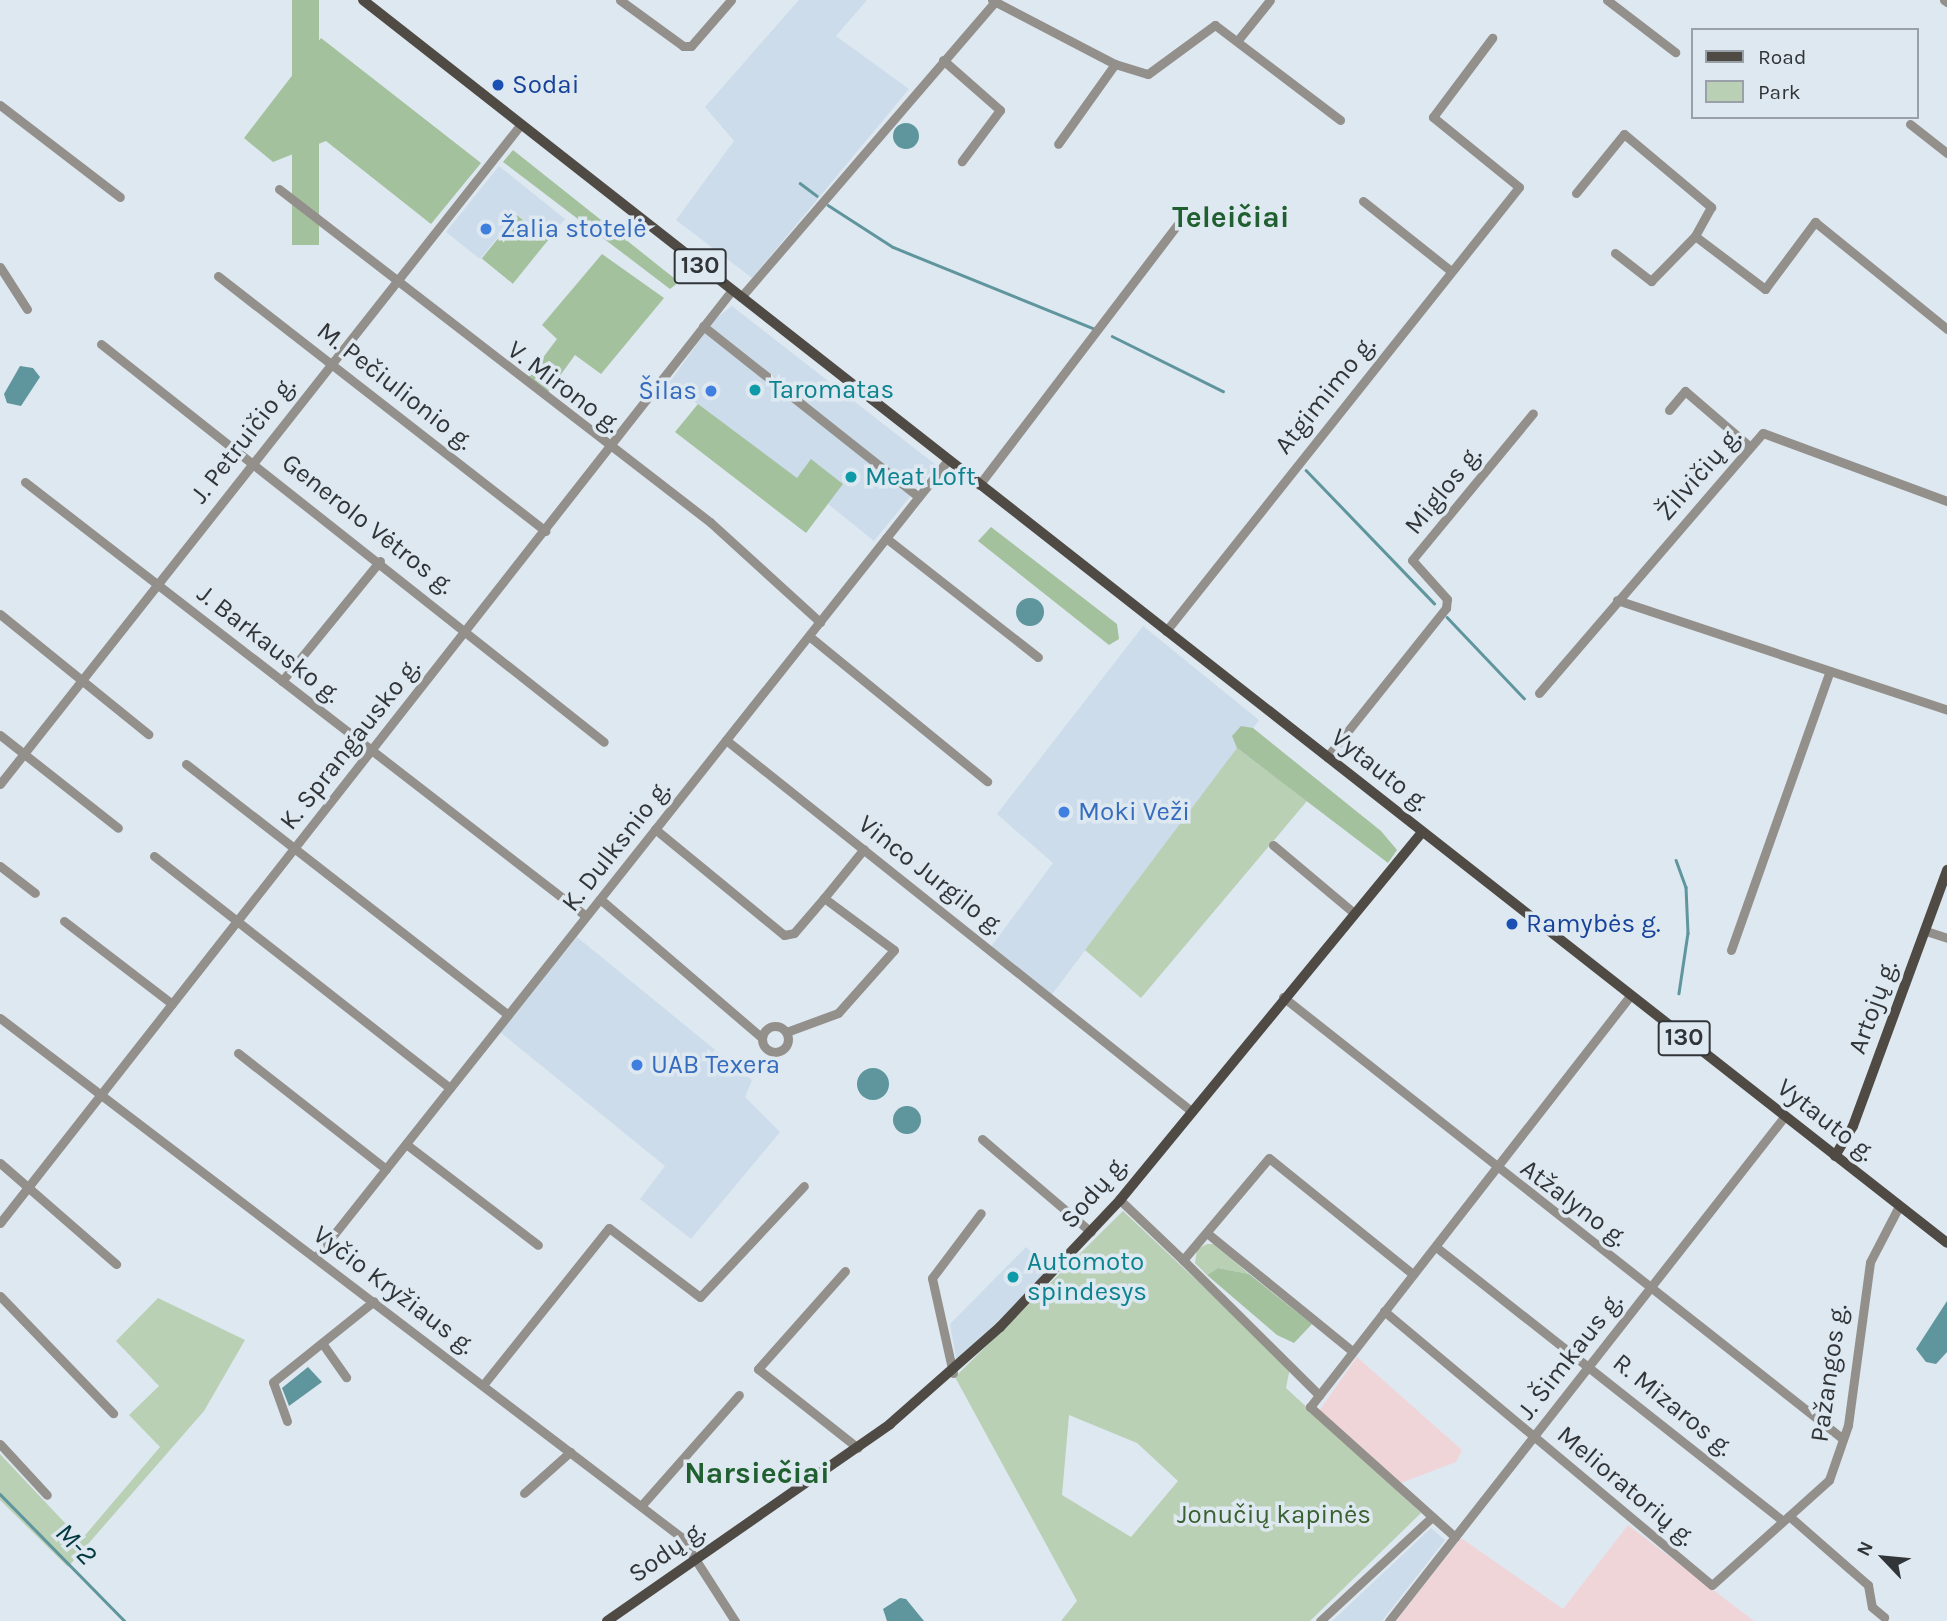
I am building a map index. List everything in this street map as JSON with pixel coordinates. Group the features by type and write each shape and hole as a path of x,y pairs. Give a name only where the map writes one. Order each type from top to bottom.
{"main road":[{"name":"130","path":"363,0 736,294"},
{"name":"Vytauto g.","path":"736,294 1947,1243"},
{"name":"Sodų g.","path":"607,1621 858,1448 953,1373 1120,1200 1190,1110 1422,832"},
{"name":"Artojų g.","path":"1836,1156 1926,931 1947,870"}],"street":[{"path":"620,0 666,36 691,46 731,0"},
{"path":"1238,40 1270,0"},
{"path":"1607,0 1675,52"},
{"path":"993,1 1115,64 1148,74 1215,25 1340,120"},
{"name":"K. Sprangausko g.","path":"0,1223 32,1187 100,1095 610,449 703,326 736,294 993,1"},
{"name":"Atgimimo g.","path":"1166,631 1519,187 1433,117 1492,38"},
{"path":"943,60 1000,110 962,161"},
{"path":"1058,144 1115,64"},
{"path":"0,105 120,197"},
{"name":"J. Petruičio g.","path":"0,784 521,124"},
{"path":"1910,124 1947,153"},
{"path":"1576,193 1624,134 1711,207 1695,236 1651,281 1615,253"},
{"name":"V. Mirono g.","path":"279,189 610,449 755,558 820,622"},
{"path":"1363,201 1451,271"},
{"path":"1695,236 1765,289 1815,222 1947,330"},
{"path":"979,485 1177,225"},
{"path":"0,267 27,309"},
{"name":"M. Pečiulionio g.","path":"218,276 545,531"},
{"path":"703,326 919,496"},
{"name":"Generolo Vėtros g.","path":"102,344 254,460 604,742"},
{"path":"1669,410 1685,391 1749,446"},
{"name":"Miglos g.","path":"1327,757 1446,608 1447,598 1412,560 1534,413"},
{"name":"Žilvičių g.","path":"1539,693 1749,446 1763,433 1947,501"},
{"name":"K. Dulksnio g.","path":"316,1257 948,460"},
{"name":"J. Barkausko g.","path":"25,482 586,916"},
{"path":"886,538 1038,657"},
{"path":"282,681 380,561"},
{"path":"1617,600 1947,710"},
{"path":"0,614 148,734"},
{"path":"809,636 987,781"},
{"path":"1731,950 1830,671"},
{"path":"0,735 118,828"},
{"name":"Vinco Jurgilo g.","path":"726,740 1190,1110"},
{"path":"186,764 508,1015"},
{"path":"655,829 784,935 794,933 864,849"},
{"path":"1273,845 1354,913"},
{"path":"154,856 450,1088"},
{"path":"0,866 35,893"},
{"path":"600,898 745,1017 767,1048 778,1051 787,1043 786,1032"},
{"path":"745,1017 786,1032 838,1013 894,950 824,898"},
{"path":"64,920 172,1004"},
{"path":"1926,931 1947,938"},
{"path":"1455,1537 1310,1407 1630,996"},
{"name":"Atžalyno g.","path":"1283,997 1495,1169 1843,1439"},
{"name":"Vyčio Kryžiaus g.","path":"0,1018 641,1506 698,1557 735,1621"},
{"path":"762,1038 772,1026"},
{"path":"238,1053 386,1169"},
{"name":"J. Šimkaus g.","path":"1389,1621 1784,1117"},
{"path":"982,1139 1091,1232"},
{"path":"406,1144 538,1245"},
{"path":"1183,1260 1269,1158 1413,1274"},
{"path":"0,1163 32,1187 116,1264"},
{"path":"483,1385 609,1228 700,1297 804,1186"},
{"path":"1120,1200 1319,1395"},
{"name":"Pažangos g.","path":"1712,1586 1829,1480 1843,1439 1867,1273 1882,1230 1899,1206"},
{"path":"953,1373 934,1269 981,1213"},
{"path":"1207,1233 1352,1351"},
{"name":"R. Mizaros g.","path":"1436,1247 1590,1364 1868,1585 1872,1607 1884,1617"},
{"path":"845,1271 758,1369 858,1448"},
{"path":"0,1296 113,1413"},
{"path":"288,1421 273,1382 374,1301"},
{"name":"Melioratorių g.","path":"1384,1311 1712,1586"},
{"path":"322,1343 346,1377"},
{"path":"641,1506 738,1395"},
{"path":"0,1444 47,1495"},
{"path":"524,1493 570,1452"},
{"path":"1320,1621 1432,1517"}],"shaded area":[{"path":"799,0 867,0 836,36 909,89 752,278 676,220 734,141 705,107"},
{"path":"499,166 565,219 549,239 517,214 480,259 446,232"},
{"path":"732,306 936,465 874,541 828,504 843,484 812,460 797,478 669,383 715,319"},
{"path":"1143,626 1259,720 1050,997 990,948 1053,863 997,814"},
{"path":"577,937 752,1080 745,1097 780,1132 691,1239 640,1199 665,1166 500,1032"},
{"path":"1026,1247 1051,1269 957,1363 950,1324"},
{"path":"1357,1357 1462,1450 1456,1462 1401,1483 1319,1411"},
{"path":"1628,1525 1754,1621 1396,1621 1461,1538 1563,1609"},
{"path":"1431,1528 1445,1540 1382,1621 1332,1621"}],"green space":[{"path":"292,0 319,0 319,245 292,245"},
{"path":"321,38 481,163 431,224 326,141 273,162 244,138"},
{"path":"513,150 679,282 670,289 503,162"},
{"path":"517,215 548,240 513,284 482,259"},
{"path":"602,254 664,298 601,374 575,355 546,395 527,379 557,339 542,325"},
{"path":"698,404 797,478 811,459 843,484 806,533 675,432"},
{"path":"991,527 1117,624 1119,639 1109,645 978,541"},
{"path":"1241,726 1253,728 1381,831 1397,850 1388,863 1237,748 1232,736"},
{"path":"1237,748 1307,801 1141,998 1085,950"},
{"name":"Jonučių kapinės","path":"1123,1211 1290,1368 1286,1388 1421,1513 1310,1621 1061,1621 1077,1601 955,1377","holes":["1069,1415 1137,1443 1178,1481 1131,1537 1062,1495"]},
{"path":"1207,1244 1215,1244 1249,1274 1218,1268 1207,1275 1195,1263 1197,1249"},
{"path":"1218,1268 1249,1274 1312,1324 1294,1343 1277,1335 1207,1275"},
{"path":"158,1298 245,1340 204,1411 68,1567 0,1500 0,1454 81,1540 160,1447 129,1415 159,1386 116,1341"}],"water":[{"path":"906,123 915,127 919,136 915,145 906,149 897,145 893,136 897,127"},
{"path":"20,366 33,368 40,377 21,406 7,403 4,394"},
{"path":"1030,598 1040,602 1044,612 1040,622 1030,626 1020,622 1016,612 1020,602"},
{"path":"873,1068 884,1073 889,1084 884,1095 873,1100 862,1095 857,1084 862,1073"},
{"path":"907,1106 917,1110 921,1120 917,1130 907,1134 897,1130 893,1120 897,1110"},
{"path":"1947,1301 1947,1352 1936,1364 1926,1362 1916,1349"},
{"path":"308,1367 322,1382 289,1406 282,1388"},
{"path":"900,1598 906,1599 924,1621 887,1621 883,1609"}],"waterway":[{"path":"800,183 817,196"},
{"path":"828,205 893,247 1095,329"},
{"path":"1112,336 1223,391"},
{"path":"1306,470 1434,603"},
{"path":"1447,617 1524,698"},
{"path":"1676,860 1686,887 1688,933 1679,993"},
{"name":"M-2","path":"0,1494 125,1621"}],"place":[{"name":"Sodai","path":"498,85"},
{"name":"Žalia stotelė","path":"486,229"},
{"name":"Taromatas","path":"755,390"},
{"name":"Šilas","path":"711,391"},
{"name":"Meat Loft","path":"851,477"},
{"name":"Moki Veži","path":"1064,812"},
{"name":"Ramybės g.","path":"1512,924"},
{"name":"UAB Texera","path":"637,1065"},
{"name":"Automoto spindesys","path":"1013,1277"}],"district":[{"name":"Teleičiai","path":"1231,217"},
{"name":"Narsiečiai","path":"757,1473"}]}
